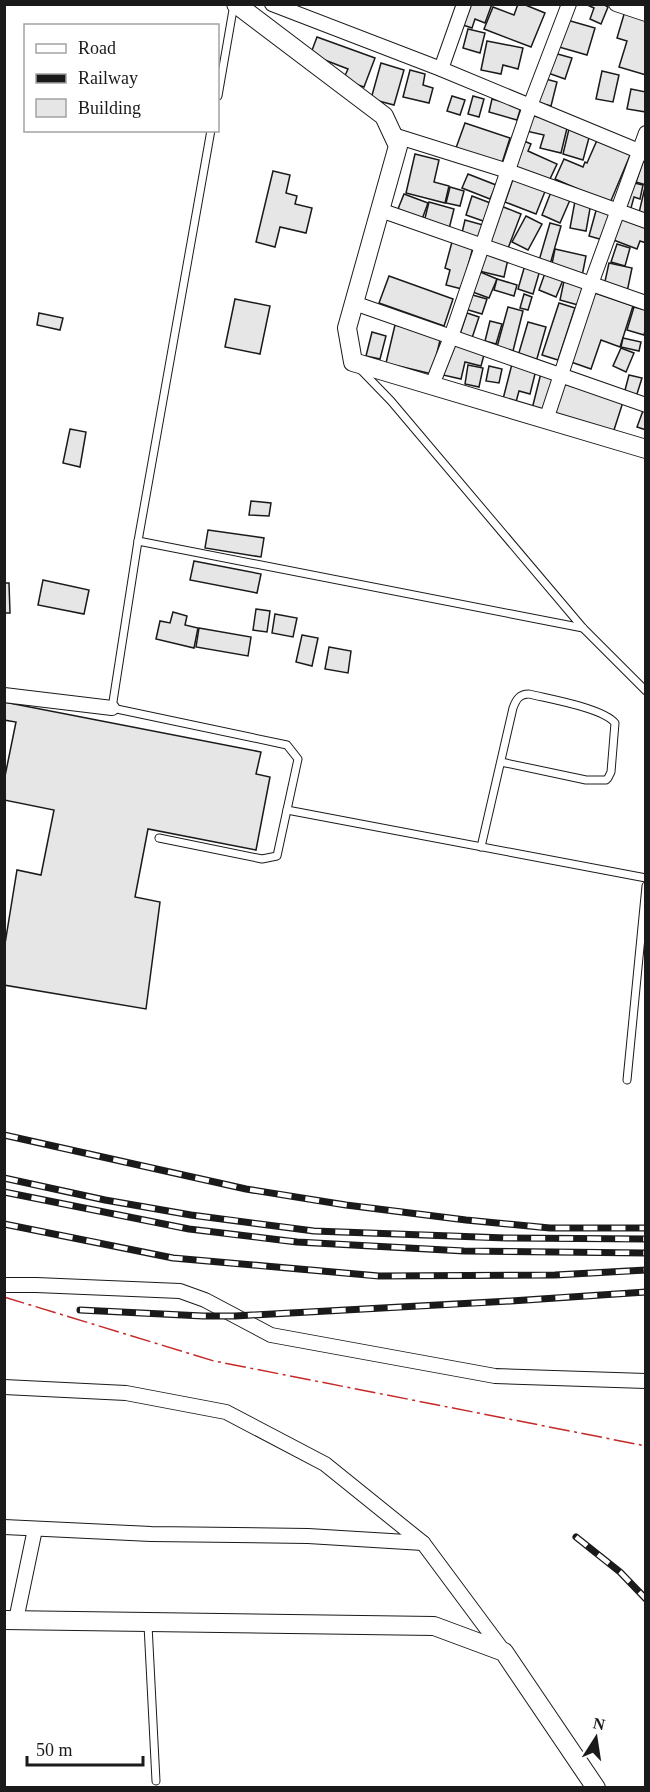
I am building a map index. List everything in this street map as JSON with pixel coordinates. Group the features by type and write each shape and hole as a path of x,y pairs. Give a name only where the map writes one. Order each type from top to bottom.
{"street":[{"path":"235,4 384,116 398,146 347,328 353,362 645,449"},
{"path":"272,4 441,69 642,153"},
{"path":"441,69 464,4"},
{"path":"432,385 451,337 530,106 569,4"},
{"path":"616,4 645,14"},
{"path":"546,420 617,211 642,153 645,133"},
{"path":"393,135 508,171 645,221"},
{"path":"380,210 645,303"},
{"path":"354,303 645,405"},
{"path":"4,695 112,708"},
{"path":"4,1285 180,1291 205,1300 271,1335 495,1376 645,1381"},
{"path":"4,1387 126,1393 226,1412 326,1464 423,1543 504,1652 596,1788"},
{"path":"4,1527 151,1534 308,1536 423,1543"},
{"path":"35,1529 10,1620 434,1626 504,1652"}],"lane":[{"path":"219,91 235,4"},
{"path":"159,838 262,860 277,856 298,759 287,745 112,708 138,541 211,132"},
{"path":"353,362 398,410 584,628 645,692"},
{"path":"138,541 584,628"},
{"path":"481,847 513,708 518,697 529,694 585,708 607,716 615,723 610,772 606,780 586,780 501,762"},
{"path":"287,810 645,878"},
{"path":"627,1080 645,886"},
{"path":"148,1622 156,1781"}],"building":[{"path":"470,4 492,4 485,23 475,19 472,28 463,25"},
{"path":"518,4 545,13 531,47 484,29 493,7 514,15"},
{"path":"585,4 603,4 608,7 601,24 590,19 594,8"},
{"path":"625,11 646,18 646,75 619,67 627,41 617,38"},
{"path":"567,20 595,28 587,55 559,47"},
{"path":"468,29 485,33 480,53 463,48"},
{"path":"317,37 375,58 364,87 343,80 348,69 311,53"},
{"path":"487,41 523,48 518,69 503,65 501,74 481,70"},
{"path":"554,53 572,58 565,79 548,73"},
{"path":"381,63 404,70 394,105 371,99"},
{"path":"410,70 425,74 423,85 433,88 429,103 403,97"},
{"path":"602,71 619,75 613,102 596,99"},
{"path":"542,78 557,82 551,106 536,102"},
{"path":"631,89 646,92 646,112 627,109"},
{"path":"452,96 465,100 460,115 447,111"},
{"path":"473,96 484,99 479,117 468,114"},
{"path":"492,99 521,107 517,120 489,112"},
{"path":"530,115 568,124 561,153 540,148 544,135 526,131"},
{"path":"465,123 510,138 502,163 456,148"},
{"path":"569,129 590,134 583,160 563,154"},
{"path":"598,138 631,153 610,203 555,179 564,159 583,167"},
{"path":"524,141 531,144 528,151 557,164 549,181 513,166"},
{"path":"415,154 439,160 434,182 449,186 445,203 406,193"},
{"path":"644,158 646,159 646,185 636,182"},
{"path":"273,171 290,175 286,193 297,196 295,204 312,208 306,233 280,227 275,247 256,242"},
{"path":"468,174 496,185 490,199 462,188"},
{"path":"514,176 546,189 536,214 505,202"},
{"path":"630,182 643,185 640,199 634,197 631,208 624,207"},
{"path":"450,187 464,191 460,206 446,203"},
{"path":"646,187 646,218 638,217"},
{"path":"551,192 570,200 560,223 542,215"},
{"path":"404,194 428,203 421,222 398,209"},
{"path":"472,196 493,204 486,222 466,215"},
{"path":"575,201 591,203 586,231 570,228"},
{"path":"429,202 454,209 449,229 424,222"},
{"path":"501,206 521,214 507,251 487,244"},
{"path":"597,207 611,210 603,240 589,236"},
{"path":"621,215 632,223 646,228 646,243 640,241 637,249 611,239"},
{"path":"526,216 542,224 528,250 512,242"},
{"path":"465,220 483,225 479,242 461,237"},
{"path":"550,223 561,226 549,268 538,264"},
{"path":"452,242 473,247 462,289 446,285 450,270 445,268"},
{"path":"617,244 630,248 625,266 611,262"},
{"path":"555,249 586,256 582,276 551,269"},
{"path":"484,253 508,259 504,277 479,271"},
{"path":"609,263 632,268 627,292 604,286"},
{"path":"525,265 540,270 533,294 518,289"},
{"path":"478,271 497,279 489,298 470,291"},
{"path":"545,273 563,280 556,297 539,290"},
{"path":"389,276 453,299 444,326 379,303"},
{"path":"497,279 517,285 514,296 494,290"},
{"path":"564,281 583,285 578,305 560,300"},
{"path":"595,293 633,306 620,347 601,340 591,369 571,362"},
{"path":"469,294 487,299 482,314 465,309"},
{"path":"524,294 532,297 528,310 520,308"},
{"path":"235,299 270,306 260,354 225,347"},
{"path":"559,303 575,308 558,360 542,355"},
{"path":"508,307 523,311 513,351 497,347"},
{"path":"634,307 646,310 644,335 627,330"},
{"path":"39,313 63,318 60,330 37,325"},
{"path":"467,313 479,317 472,338 460,334"},
{"path":"490,321 502,324 496,344 485,341"},
{"path":"528,322 546,327 536,362 518,356"},
{"path":"395,325 441,336 432,374 386,363"},
{"path":"372,332 386,336 380,359 366,356"},
{"path":"623,338 641,342 639,351 621,347"},
{"path":"451,343 485,351 481,366 465,362 461,379 443,375"},
{"path":"621,348 634,353 626,372 613,366"},
{"path":"512,364 536,370 530,394 519,391 516,402 503,399"},
{"path":"468,365 483,368 479,387 465,384"},
{"path":"489,366 502,369 499,383 486,381"},
{"path":"541,373 554,376 545,412 532,409"},
{"path":"629,375 642,378 636,397 624,394"},
{"path":"564,384 623,402 613,433 554,417"},
{"path":"644,408 646,408 646,430 637,427"},
{"path":"70,429 86,432 80,467 63,463"},
{"path":"251,501 271,503 269,516 249,515"},
{"path":"208,530 264,538 261,557 205,548"},
{"path":"194,561 261,574 257,593 190,580"},
{"path":"43,580 89,590 84,614 38,605"},
{"path":"4,583 9,583 10,613 4,613"},
{"path":"256,609 270,611 267,632 253,630"},
{"path":"173,612 187,616 185,625 198,628 194,648 156,639 160,621 170,623"},
{"path":"275,614 297,618 293,637 272,633"},
{"path":"199,628 251,637 248,656 196,647"},
{"path":"302,635 318,638 312,666 296,662"},
{"path":"329,647 351,651 348,673 325,669"},
{"path":"4,702 261,752 256,774 270,777 256,850 148,829 135,897 160,902 146,1009 4,985 4,950 17,870 41,875 54,810 4,800 4,781 16,722 4,720"}],"railway":[{"path":"4,1135 246,1189 346,1205 550,1228 646,1228"},
{"path":"4,1178 105,1200 191,1215 314,1231 506,1238 646,1239"},
{"path":"4,1192 189,1229 297,1242 464,1251 646,1253"},
{"path":"4,1224 173,1258 379,1276 555,1275 646,1270"},
{"path":"80,1310 235,1316 646,1292"},
{"path":"576,1537 620,1572 646,1599"}],"power":[{"path":"4,1297 214,1361 646,1446"}]}
